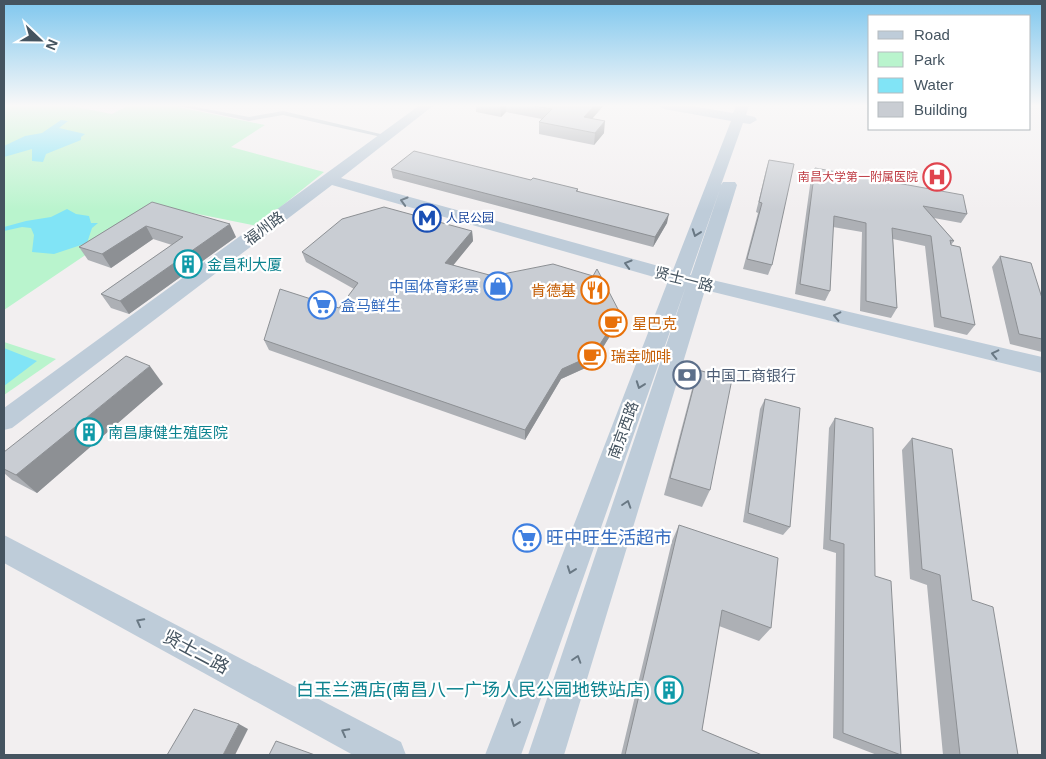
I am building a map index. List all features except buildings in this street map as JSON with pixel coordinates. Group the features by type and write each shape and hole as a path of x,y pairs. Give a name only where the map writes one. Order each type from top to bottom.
{"street":[{"name":"福州路","path":"4,421 380,140"},
{"name":"南京西路","path":"503,755 688,281 737,140"},
{"name":"贤士一路","path":"329,180 688,281 1042,365"},
{"name":"南京西路","path":"546,755 688,281"},
{"name":"贤士二路","path":"4,548 388,755"}],"green space":[{"path":"4,140 241,140 231,147 324,172 257,226 158,206 4,310"},
{"path":"4,342 56,359 4,395"}],"water":[{"path":"16,140 80,140 46,154 43,162 32,161 32,149 4,157 4,146"},
{"path":"67,209 76,214 89,216 91,223 98,223 92,228 87,243 54,254 32,252 34,235 31,228 22,227 4,231 4,227 51,217"},
{"path":"4,348 37,361 4,386"}],"place":[{"name":"南昌大学第一附属医院","path":"937,177"},
{"name":"人民公园","path":"427,218"},
{"name":"金昌利大厦","path":"188,264"},
{"name":"中国体育彩票","path":"498,286"},
{"name":"肯德基","path":"595,290"},
{"name":"盒马鲜生","path":"322,305"},
{"name":"星巴克","path":"613,323"},
{"name":"瑞幸咖啡","path":"592,356"},
{"name":"中国工商银行","path":"687,375"},
{"name":"南昌康健生殖医院","path":"89,432"},
{"name":"旺中旺生活超市","path":"527,538"},
{"name":"白玉兰酒店(南昌八一广场人民公园地铁站店)","path":"669,690"}]}
